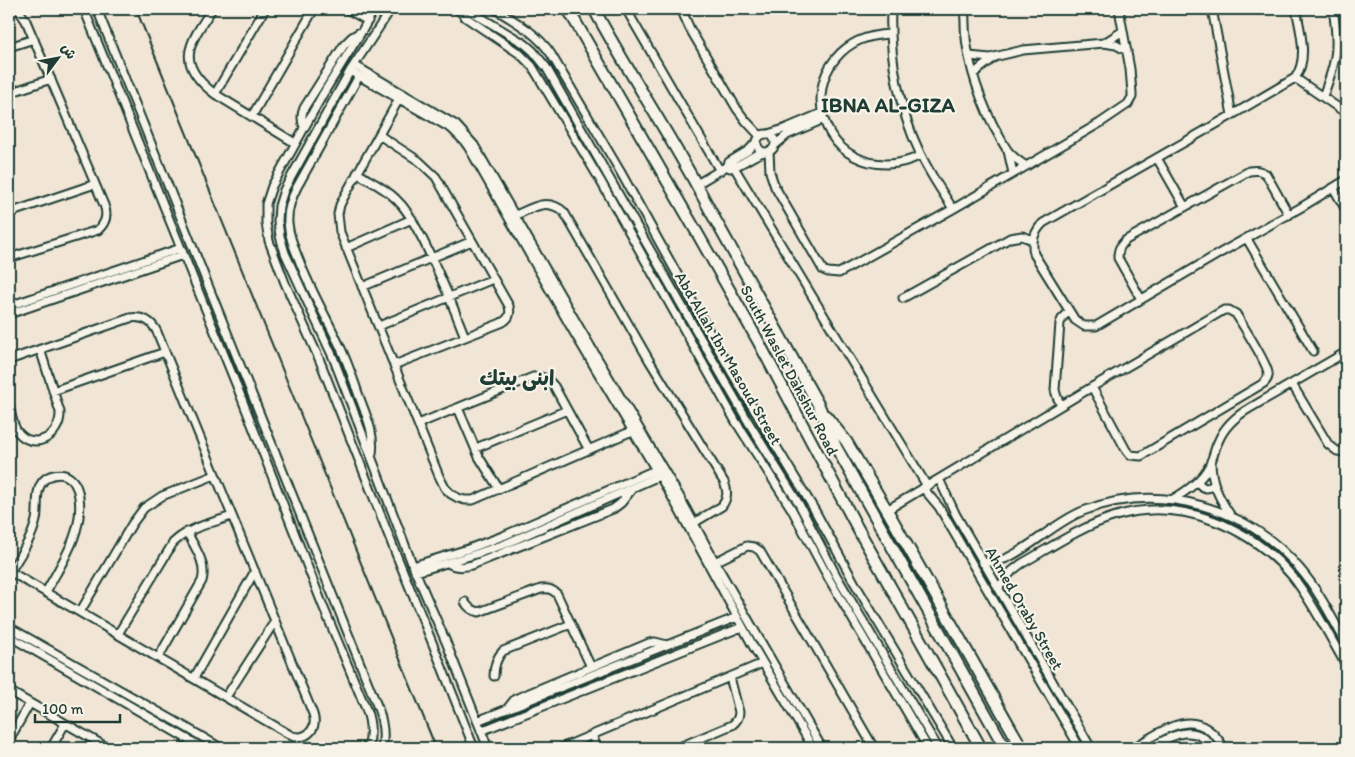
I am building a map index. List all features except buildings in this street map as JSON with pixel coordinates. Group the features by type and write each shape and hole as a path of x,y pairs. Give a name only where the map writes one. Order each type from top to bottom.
{"highway":[{"name":"South Waslet Dahshur Road","path":"568,9 757,339 858,528 981,748"},
{"name":"South Waslet Dahshur Road","path":"594,9 697,184 819,406 836,447 1005,748"},
{"path":"819,406 846,441 887,510 1022,748"}],"street":[{"path":"9,258 92,232 102,226 106,216 106,210 34,39 24,16 18,9"},
{"path":"84,9 369,717 371,733 368,748"},
{"path":"97,9 382,718 384,727 382,748"},
{"path":"212,9 193,38 189,51 190,64 196,76 215,94 295,143"},
{"path":"215,94 265,9"},
{"path":"252,116 314,9"},
{"path":"347,9 368,21"},
{"path":"374,9 309,117 272,186 266,204 266,222 269,241 285,283 320,361 388,536 474,748"},
{"path":"390,9 352,68 284,190 279,206 278,221 285,253 334,357 414,569 446,642 488,748"},
{"path":"458,9 465,17 526,59 532,66 689,336 736,422 792,508 829,579 865,632 897,695 928,748"},
{"name":"Abd Allah Ibn Masoud Street","path":"466,9 517,39 533,51 546,67 696,332 799,504 865,632 904,691 938,748"},
{"name":"Abd Allah Ibn Masoud Street","path":"495,9 527,29 543,43 551,54 592,122 732,373 814,509 854,582 952,748"},
{"path":"626,9 720,171"},
{"path":"681,9 684,19 696,40 746,122 762,137 774,140 770,149 770,172 779,194 823,270 834,274 844,271 953,209 1110,117 1130,100 1132,93 1119,9"},
{"path":"891,9 890,34 901,101 906,118 921,155 953,209"},
{"path":"966,9 966,38 974,74 987,113 1008,151 1013,173"},
{"path":"1212,9 1232,116"},
{"path":"1296,9 1302,50 1300,70 1295,78 1232,116 1043,223 1034,234 1034,254 1075,320 1079,324 1090,327 1101,323 1334,189 1346,180"},
{"path":"1323,96 1334,68 1336,57 1337,44 1333,9"},
{"path":"304,127 302,114 304,108 344,45 362,31"},
{"path":"1104,43 1123,31"},
{"path":"890,34 878,34 857,41 848,46 837,57 824,80 821,96 823,116 827,128 838,144 852,155 867,162 882,165 897,164 921,155"},
{"path":"9,47 34,39"},
{"path":"969,56 996,57 1022,50 1104,43 1116,45 1126,51"},
{"path":"974,74 996,57"},
{"path":"352,68 359,76 399,99 456,125 474,145 495,188 632,432 642,441 657,473 715,562 822,748"},
{"path":"352,68 441,119"},
{"path":"359,76 306,168 291,198 288,224 294,249 314,295 343,353 372,433 372,457"},
{"path":"1295,78 1346,112"},
{"path":"9,93 51,79"},
{"path":"119,94 130,89"},
{"path":"399,99 340,205 338,214 340,232 445,488 458,498 473,500 632,432"},
{"path":"697,184 720,171 770,149 787,136 823,116"},
{"path":"823,116 762,137 749,150 729,162 731,167 925,487 939,507 1080,748"},
{"path":"309,117 320,124"},
{"path":"581,129 592,122"},
{"path":"379,135 419,161 436,177 509,306 510,312 510,317 506,321 394,365"},
{"path":"762,137 758,147 770,149"},
{"path":"1008,151 1026,166"},
{"path":"1156,158 1185,207"},
{"path":"591,165 599,160"},
{"path":"298,164 306,168"},
{"path":"1141,299 1118,258 1120,246 1126,240 1255,170 1266,174 1289,215"},
{"path":"358,173 396,198 405,208 432,258 465,337"},
{"path":"9,213 95,184"},
{"path":"495,188 514,216 540,267 642,441 678,494 691,525 737,617 813,748"},
{"path":"1334,189 1346,210"},
{"path":"514,216 541,205 550,204 564,212 654,368 724,482 727,492 725,502 718,509 691,525"},
{"path":"346,248 412,219"},
{"path":"903,298 1014,236 1022,236 1033,240"},
{"path":"1247,239 1313,351"},
{"path":"362,287 472,241"},
{"path":"285,253 294,249"},
{"path":"9,306 182,252"},
{"path":"9,314 161,259"},
{"path":"658,282 666,277"},
{"path":"379,326 493,279"},
{"path":"306,299 314,295"},
{"path":"887,510 1061,405 1224,310 1236,314 1268,373 1264,383 1141,456 1130,455 1126,450 1092,387"},
{"path":"1061,405 1056,390 1060,323 1069,311"},
{"path":"9,360 134,317 144,319 152,324 157,332 313,714 313,728 302,737 292,736 10,571 33,531 37,513 39,487 48,476 56,474 72,479 77,486 80,513 73,541 46,592"},
{"path":"689,336 696,332"},
{"path":"9,404 15,428 30,440 43,440 55,432 60,419 60,412 40,349"},
{"path":"53,391 165,352"},
{"path":"1173,500 1198,481 1212,461 1218,441 1236,417 1346,352"},
{"path":"334,357 343,353"},
{"path":"231,372 242,367"},
{"path":"418,424 533,377 541,376 554,386 589,450"},
{"path":"1292,384 1328,444 1337,451 1346,452"},
{"path":"720,392 728,387"},
{"path":"458,408 485,466 499,489"},
{"path":"476,448 567,410"},
{"path":"1212,461 1214,484 1221,501 1231,516"},
{"path":"270,471 281,467"},
{"path":"414,569 448,563 505,544 633,488 657,473"},
{"path":"414,569 503,536 657,473"},
{"path":"80,612 132,524 144,508 162,496 215,474"},
{"name":"Ahmed Oraby Street","path":"938,479 983,563 1091,748"},
{"path":"1198,481 1200,486 1205,488 1214,484"},
{"path":"448,563 456,567 472,565 613,509 628,496 633,488"},
{"path":"983,563 1011,556 1066,520 1093,508 1135,499 1158,498 1196,504 1231,516 1262,535 1291,559 1316,590 1346,643"},
{"path":"792,508 799,504"},
{"path":"998,588 1012,571 1021,564 1095,524 1115,516 1146,510 1170,510 1193,515 1216,522 1236,532 1261,547 1283,567 1299,586 1346,665"},
{"path":"118,634 170,547 178,538 187,532 232,516"},
{"path":"158,658 199,586 203,575 204,570 201,558 187,532"},
{"path":"388,536 400,532"},
{"path":"715,562 747,546 754,547 760,551 874,748"},
{"path":"303,554 314,550"},
{"path":"194,678 255,571"},
{"path":"829,579 836,575"},
{"path":"464,602 468,607 478,612 541,589 553,590 557,594 591,667"},
{"path":"325,611 337,606"},
{"path":"477,721 737,617"},
{"path":"226,697 275,621"},
{"path":"494,676 495,663 503,651 571,624"},
{"path":"481,731 742,626"},
{"path":"9,627 220,748"},
{"path":"1329,635 1339,630"},
{"path":"1015,636 1023,631"},
{"path":"9,636 203,748"},
{"path":"753,646 761,641"},
{"path":"434,646 446,642"},
{"path":"507,710 516,699 649,643 656,642 668,645"},
{"path":"561,748 764,663"},
{"path":"68,671 73,664"},
{"path":"677,748 735,723 739,712 730,677"},
{"path":"9,691 103,747"},
{"path":"897,695 904,691"},
{"path":"9,740 30,703"},
{"path":"1133,748 1172,726 1186,723 1199,725 1209,730 1224,748"},
{"path":"51,748 65,724"},
{"path":"176,732 181,724"},
{"path":"1149,748 1172,736 1188,733 1201,737 1213,748"},
{"path":"592,735 597,748"}],"railway":[{"path":"136,9 436,748"}],"district":[{"name":"IBNA AL-GIZA","path":"888,105"},
{"name":"ابنى بيتك","path":"517,378"}]}
